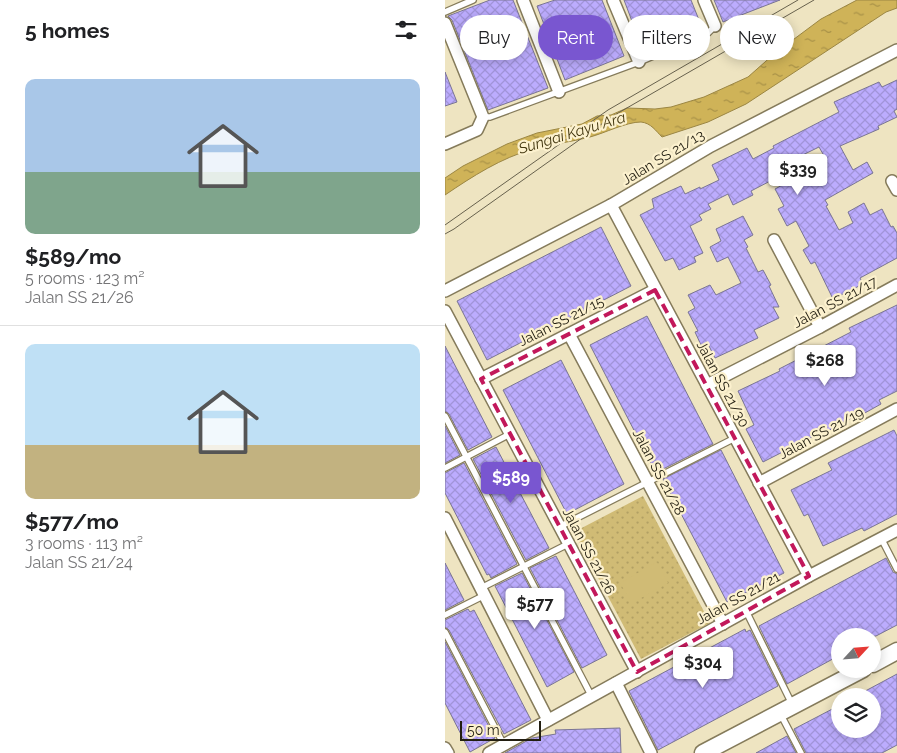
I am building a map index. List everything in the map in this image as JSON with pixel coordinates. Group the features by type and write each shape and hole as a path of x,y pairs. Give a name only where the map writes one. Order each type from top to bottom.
{"street":[{"path":"613,0 639,62"},
{"path":"704,0 715,26"},
{"path":"525,1 559,92"},
{"path":"445,23 483,117 477,130 445,144"},
{"name":"Jalan SS 21/13","path":"445,291 611,205 711,146 897,50"},
{"name":"Jalan SS 21/30","path":"611,205 809,576"},
{"path":"774,240 820,327"},
{"name":"Jalan SS 21/17","path":"707,385 897,285"},
{"name":"Jalan SS 21/15","path":"481,379 655,290"},
{"name":"Jalan SS 21/26","path":"445,312 637,672"},
{"name":"Jalan SS 21/28","path":"569,334 723,624"},
{"name":"Jalan SS 21/19","path":"759,483 897,409"},
{"path":"445,518 548,720"},
{"name":"Jalan SS 21/21","path":"489,753 809,576 897,530"},
{"path":"881,660 897,651"},
{"path":"703,753 846,678"},
{"path":"616,683 651,753"},
{"path":"445,748 448,753"}],"lane":[{"path":"445,12 473,0"},
{"path":"483,117 490,117 639,62 708,34 715,26"},
{"path":"445,416 592,697"},
{"path":"445,468 510,434"},
{"path":"559,527 735,438"},
{"path":"881,538 897,569"},
{"path":"445,616 524,567 569,544"},
{"path":"746,611 786,709 801,753"},
{"path":"445,632 504,745"}],"highlighted area":[{"path":"655,290 809,576 637,672 481,379"}],"shaded area":[{"path":"643,496 710,623 641,659 574,532"},
{"path":"657,562 668,583 632,603 620,583"}],"water":[{"name":"Sungai Kayu Ara","path":"857,0 897,0 897,8 886,12 746,104 708,122 662,137 648,124 635,122 590,137 533,149 498,162 445,195 445,178 463,166 507,144 537,133 582,124 597,116 611,115 627,108 655,109 671,107 704,97 748,77 767,60 794,60 794,39 821,19"}],"building":[{"path":"490,0 513,0 519,15 460,15 460,40 452,20 448,16"},
{"path":"555,0 602,0 608,15 540,15 537,6"},
{"path":"624,0 691,0 697,15 630,15"},
{"path":"714,0 780,0 741,15 720,15"},
{"path":"613,28 623,56 565,80 557,60 613,60"},
{"path":"528,38 548,88 488,110 468,60 528,60"},
{"path":"445,72 457,102 445,106"},
{"path":"897,80 897,109 894,111 897,117 878,126 879,129 840,146 853,170 867,162 873,173 825,200 828,205 826,206 839,230 853,223 848,212 864,203 870,215 882,209 891,227 893,226 897,233 897,258 860,278 863,284 833,299 815,262 811,264 803,250 809,246 796,221 787,226 778,209 784,206 775,189 797,177 800,181 816,173 814,168 827,161 819,147 774,169 778,177 751,191 753,195 733,205 728,194 708,204 711,209 699,215 702,220 690,226 703,253 694,257 696,262 679,270 673,258 665,261 640,215 654,208 652,199 681,186 685,194 719,180 712,165 747,148 753,159 774,148 773,146 839,112 834,102 879,82 882,87"},
{"path":"743,216 753,235 744,240 748,247 746,248 758,272 763,270 771,285 769,286 779,307 773,307 779,318 754,330 758,338 715,358 707,342 701,345 695,332 698,331 688,312 695,308 688,295 710,285 716,295 741,283 728,257 717,262 710,247 721,241 716,229"},
{"path":"601,227 631,286 487,360 457,301"},
{"path":"897,305 897,391 879,400 881,404 854,419 853,417 815,438 814,436 763,462 746,429 754,425 738,391 780,371 779,369 851,332 849,328"},
{"path":"647,316 713,444 659,471 657,467 654,469 590,345"},
{"path":"445,346 492,437 468,450 449,414 445,411"},
{"path":"561,360 624,484 567,514 503,390"},
{"path":"445,426 460,455 445,463"},
{"path":"894,430 897,436 897,514 864,531 862,528 823,546 808,514 804,516 791,490 832,470 828,463"},
{"path":"496,447 549,548 526,560 473,459"},
{"path":"721,450 784,573 727,602 663,479"},
{"path":"464,463 517,564 491,578 489,574 487,575 445,493 445,473"},
{"path":"556,556 607,655 582,668 530,568"},
{"path":"886,558 893,572 897,574 897,625 881,633 881,628 831,628 831,660 787,684 759,626"},
{"path":"445,563 464,600 445,610"},
{"path":"522,573 574,672 547,687 495,586"},
{"path":"468,609 470,612 474,610 531,720 504,734 449,630 445,627 445,620"},
{"path":"745,629 746,632 750,630 778,686 658,750 629,691"},
{"path":"445,642 495,738 470,752 445,703"},
{"path":"897,674 897,745 882,753 806,753 794,729 831,710 831,738 881,738 881,688 871,688"},
{"path":"620,728 621,753 505,753 532,738 556,734 555,730"},
{"path":"787,736 796,753 756,753"}],"tram line":[{"path":"445,225 608,110 798,0"},
{"path":"445,234 613,116 814,0"}]}
